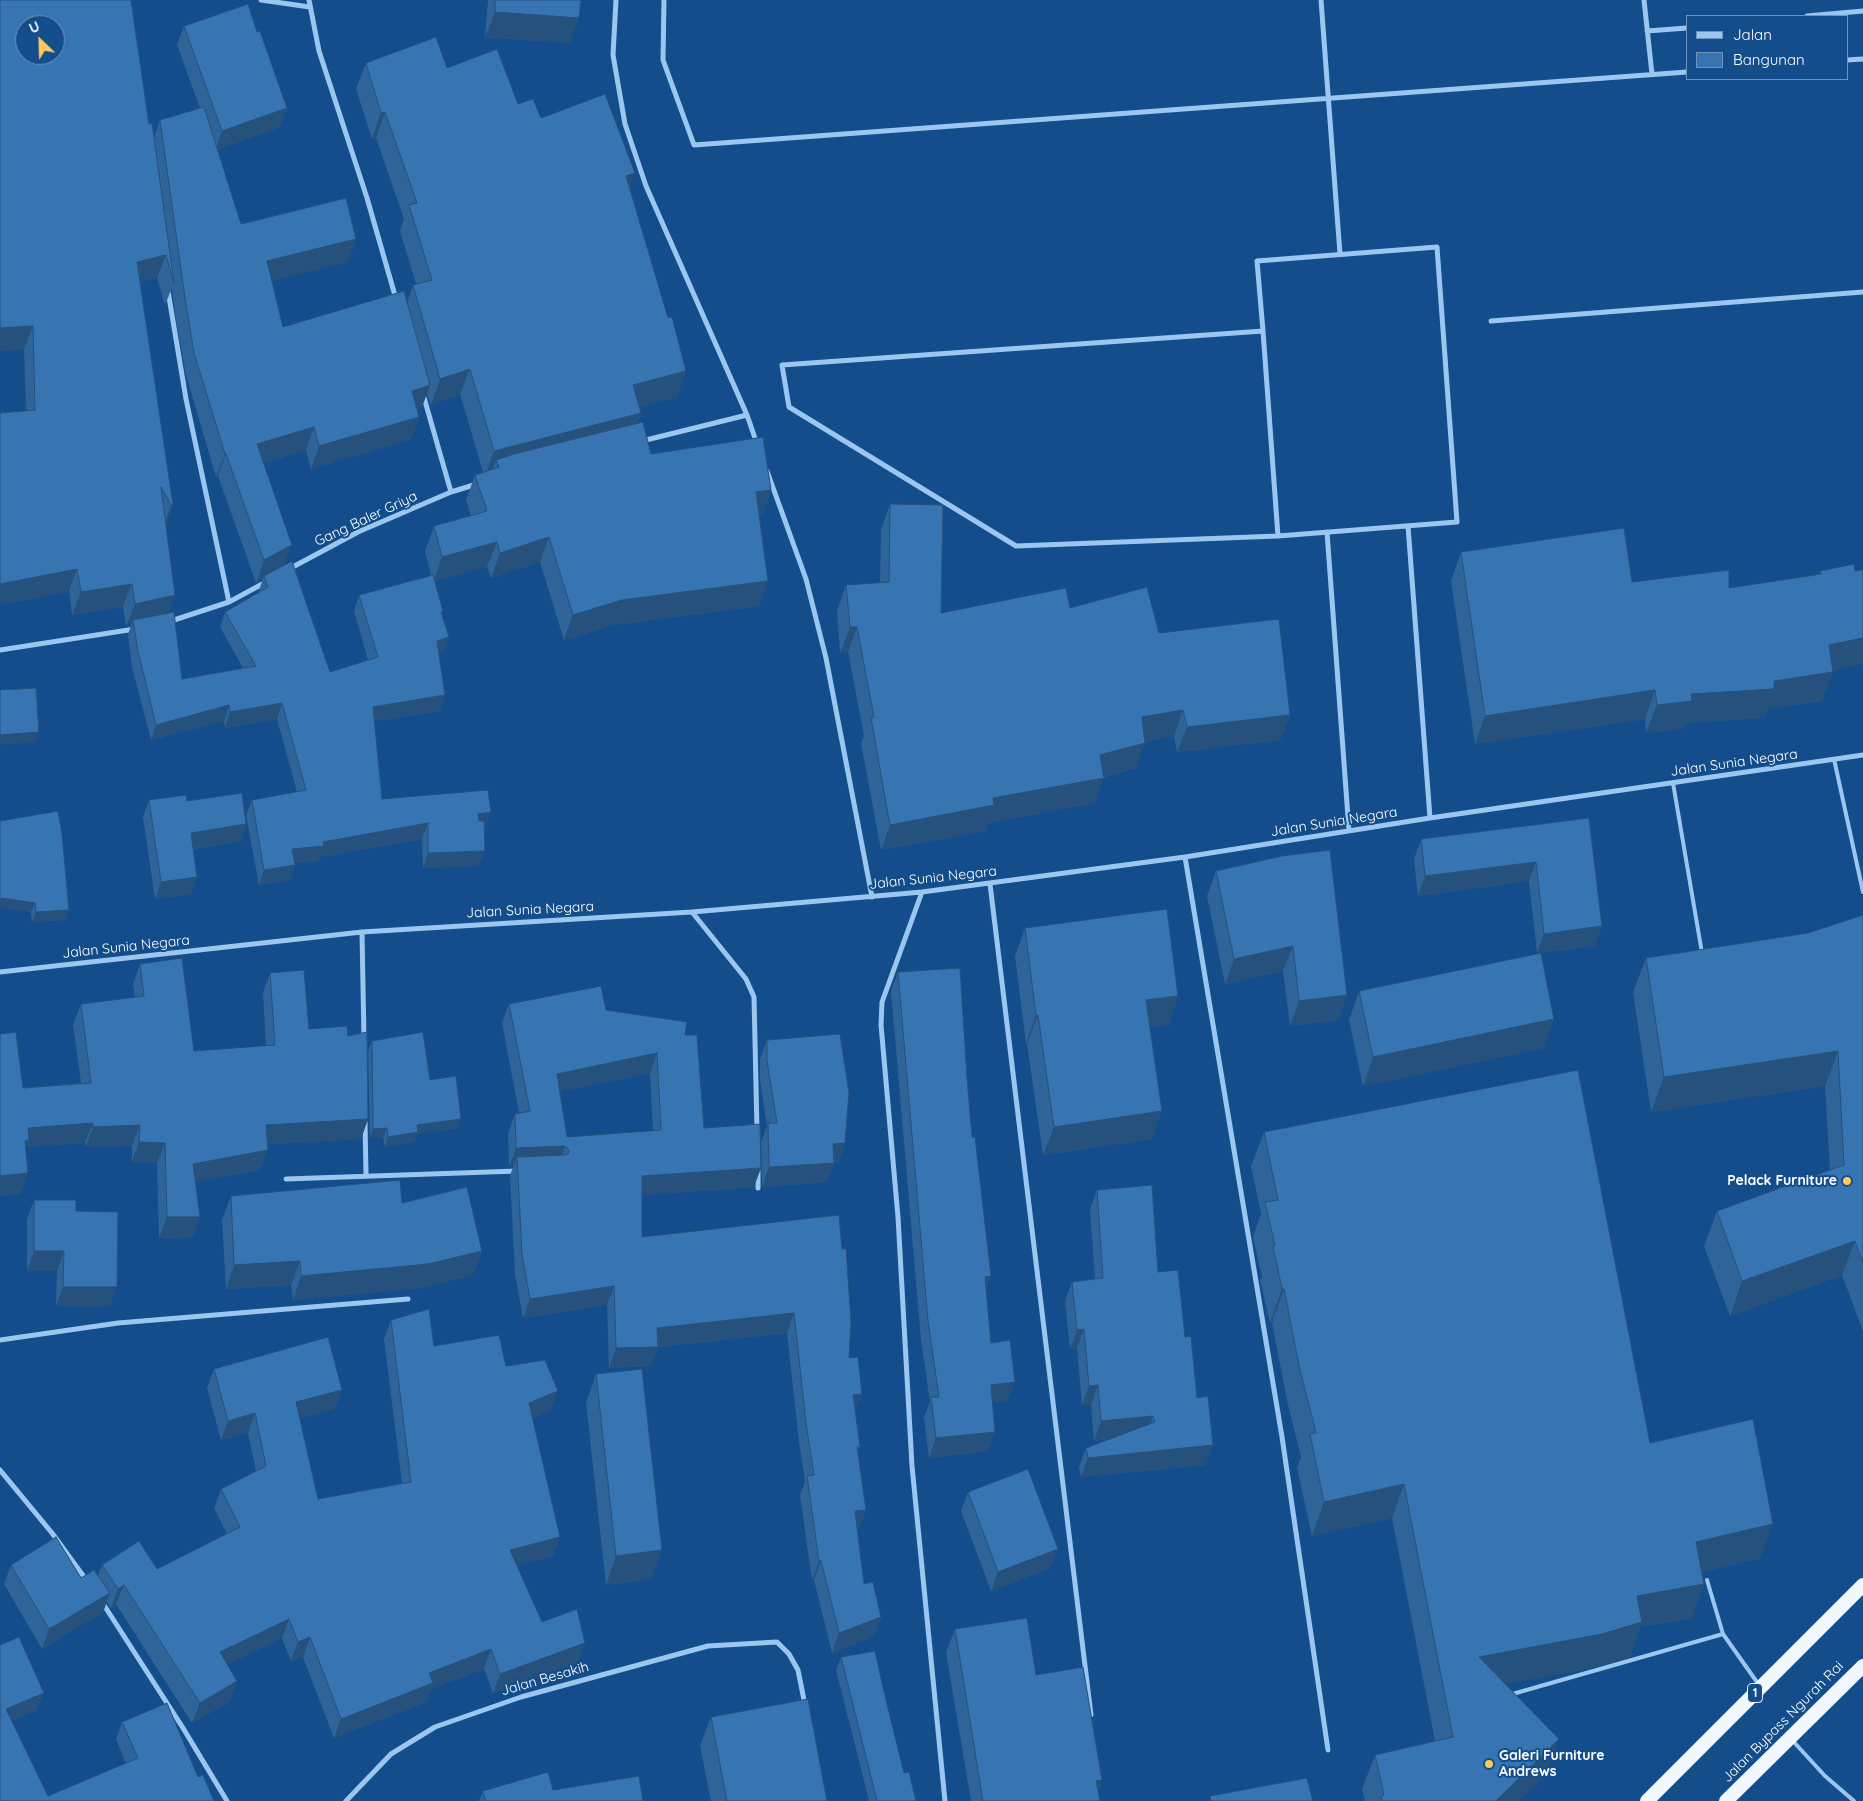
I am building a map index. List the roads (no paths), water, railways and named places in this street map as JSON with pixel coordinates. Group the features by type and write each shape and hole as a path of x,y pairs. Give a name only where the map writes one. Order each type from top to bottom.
{"highway":[{"name":"1","path":"1647,1801 1863,1585"},
{"name":"Jalan Bypass Ngurah Rai","path":"1726,1801 1863,1666"}],"street":[{"path":"261,0 310,7"},
{"path":"309,0 318,51 366,198 397,302"},
{"path":"616,0 613,55 624,124 646,186 747,415 760,452"},
{"path":"664,0 663,60 694,145 1686,72"},
{"path":"1321,0 1340,254"},
{"path":"1644,0 1652,74"},
{"path":"1818,15 1863,11"},
{"path":"1647,31 1686,28"},
{"path":"1848,60 1863,59"},
{"path":"1263,331 782,365 789,407 1016,546 1278,536 1457,522 1437,247 1257,261 1263,331 1278,536"},
{"path":"167,283 186,399 229,602"},
{"path":"1491,321 1863,292"},
{"path":"421,388 451,492"},
{"path":"640,442 747,415"},
{"path":"763,461 806,579 822,641 872,896"},
{"name":"Gang Baler Griya","path":"281,574 358,532 451,492 487,481"},
{"path":"1408,526 1430,818"},
{"path":"1327,532 1349,831"},
{"path":"163,624 229,602 272,578"},
{"path":"0,650 145,628"},
{"name":"Jalan Sunia Negara","path":"0,972 362,932 692,912 922,892 1185,857 1430,818 1863,755"},
{"path":"1185,857 1282,1436 1328,1750"},
{"path":"990,884 1092,1720"},
{"path":"922,892 882,1002 881,1025 898,1217 912,1466 945,1801"},
{"path":"692,912 746,979 754,997 757,1141"},
{"path":"362,932 364,1049"},
{"path":"365,1117 366,1175"},
{"path":"757,1160 758,1188"},
{"path":"286,1179 529,1170"},
{"path":"0,1340 118,1323 408,1299"},
{"path":"0,1470 52,1533 93,1590"},
{"path":"99,1598 183,1728 226,1801"},
{"name":"Jalan Besakih","path":"346,1801 391,1754 435,1726 521,1697 708,1646 777,1642 789,1654 798,1670 806,1708"}],"lane":[{"path":"1834,759 1863,892"},
{"path":"1673,783 1704,962"},
{"path":"1707,1580 1723,1634 1760,1687"},
{"path":"1506,1695 1723,1634"},
{"path":"1791,1738 1825,1776 1854,1801"}],"place":[{"name":"Pelack Furniture","path":"1847,1181"},
{"name":"Galeri Furniture Andrews","path":"1489,1764"}]}
